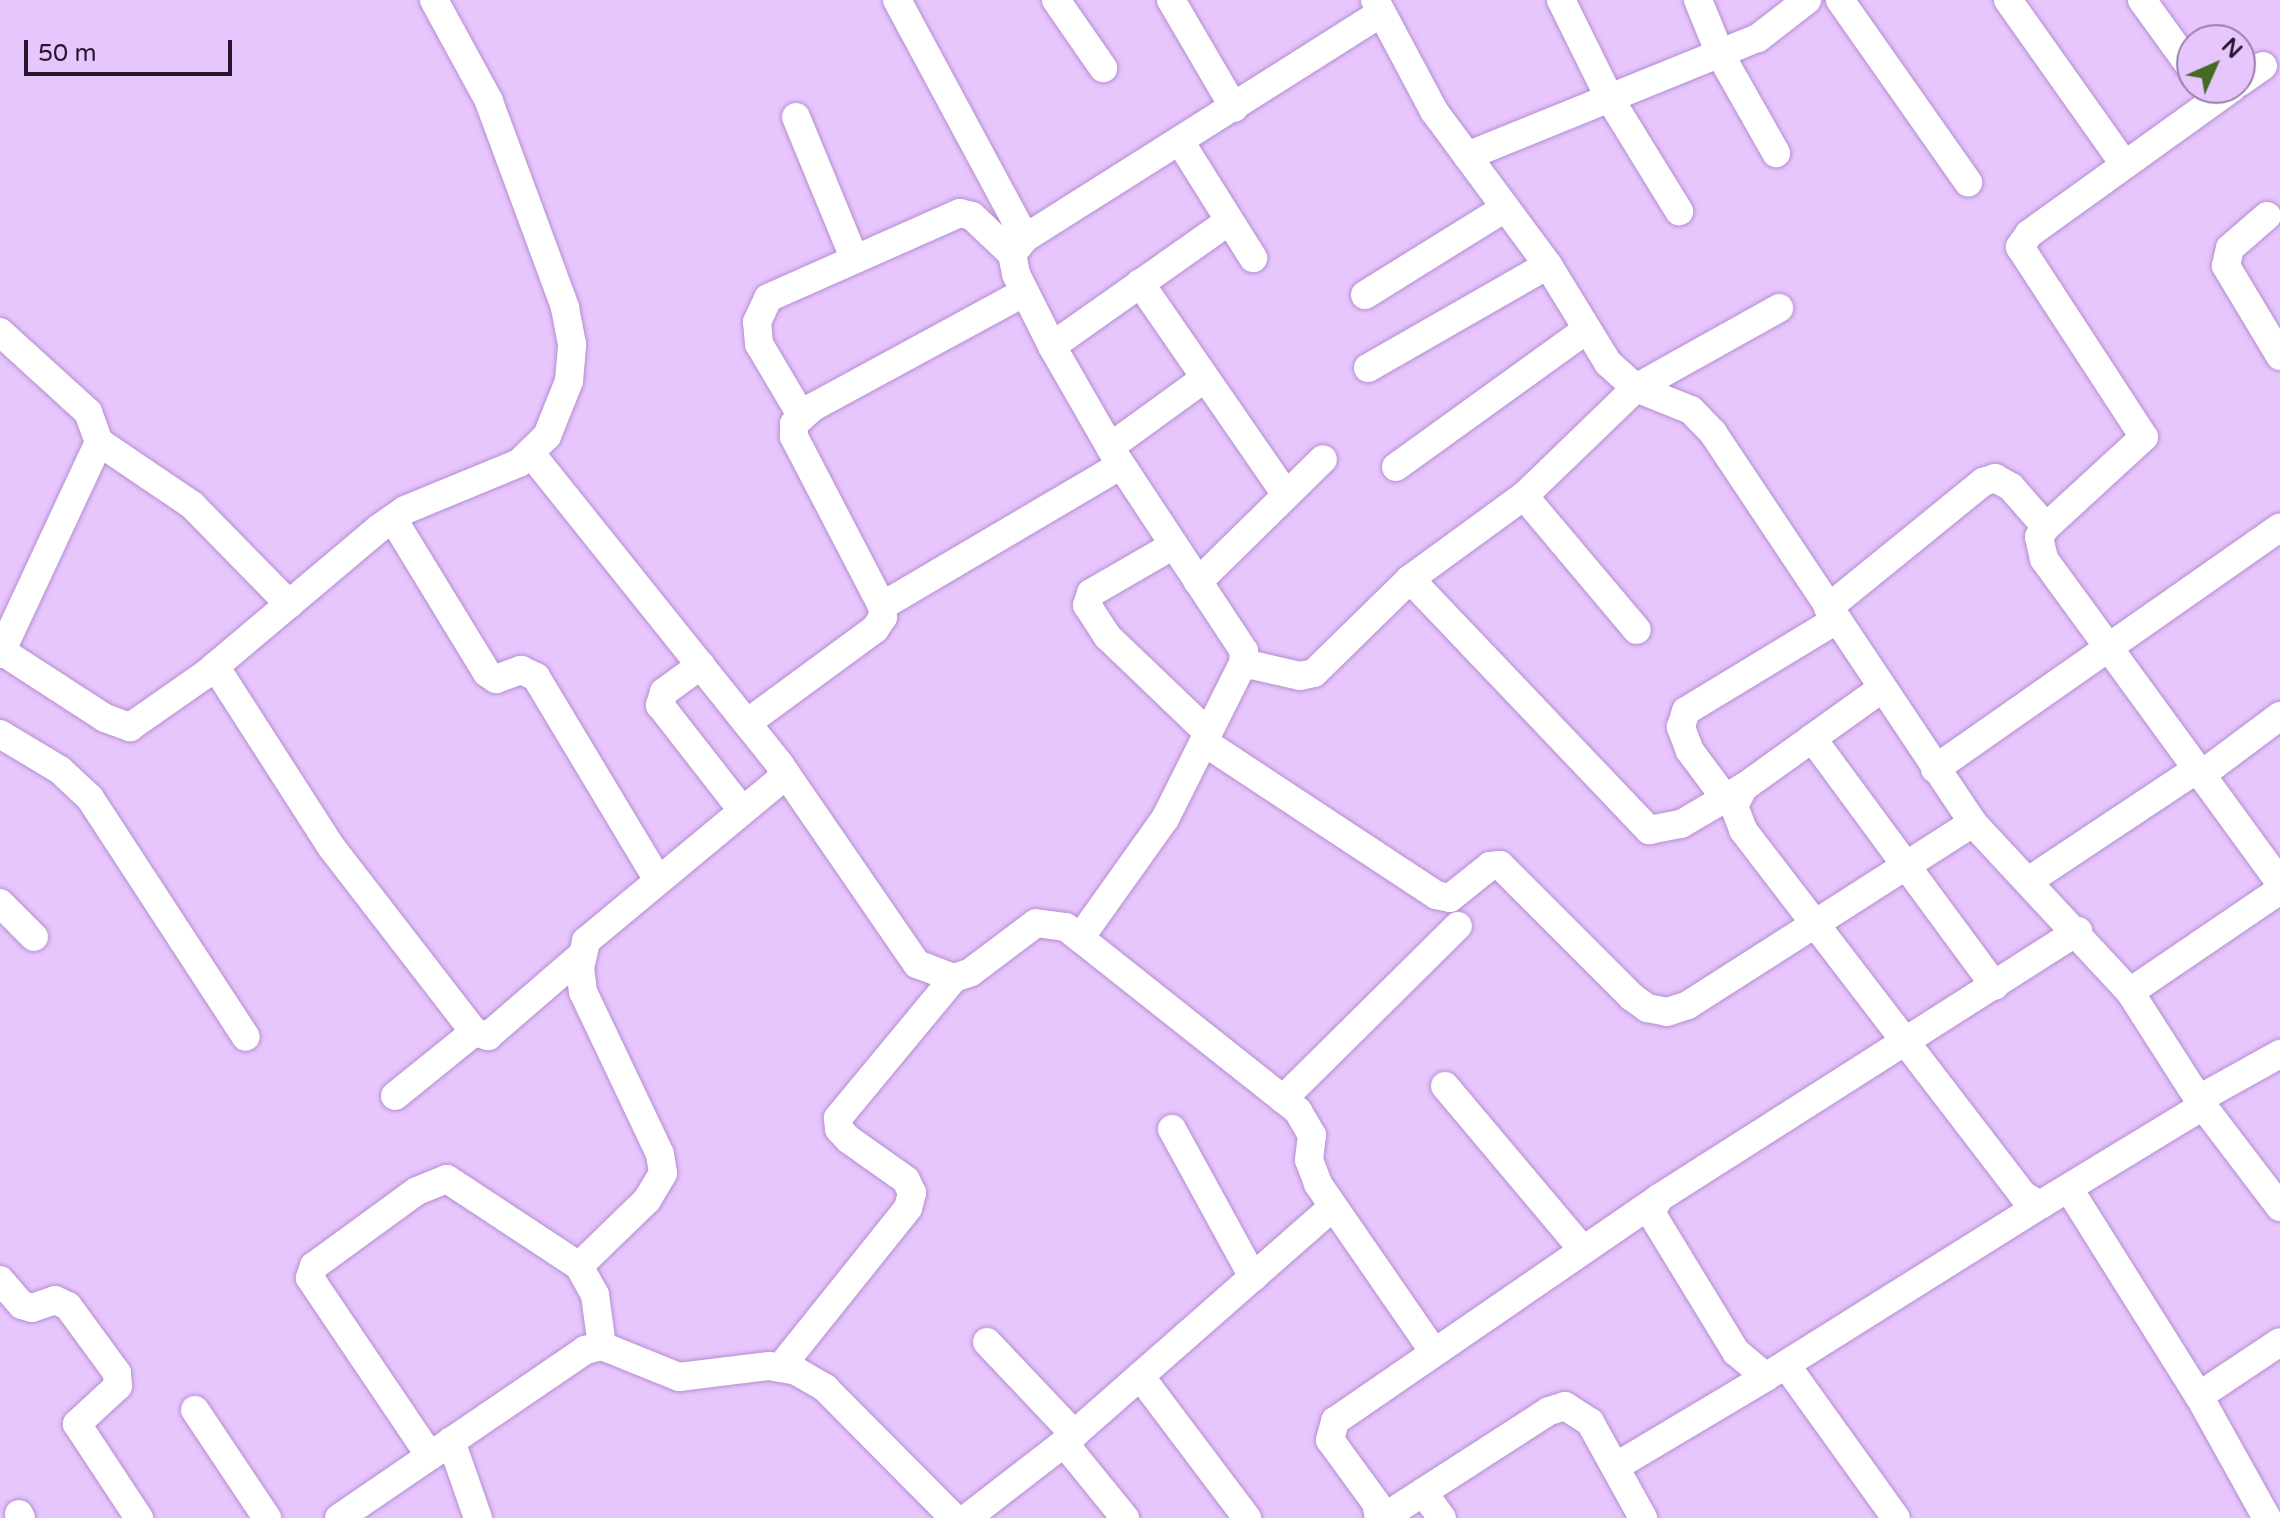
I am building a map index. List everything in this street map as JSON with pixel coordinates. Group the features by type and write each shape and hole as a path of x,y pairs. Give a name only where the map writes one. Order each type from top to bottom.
{"street":[{"path":"99,442 0,651 105,718 130,727 215,666 393,519 532,455 547,436 569,381 572,344 565,307 489,101 434,0"},
{"path":"897,0 1018,246 1025,292 1052,346 1116,456 1239,640 1243,663 1165,819 1080,938"},
{"path":"1056,0 1103,68"},
{"path":"1171,0 1234,108"},
{"path":"1561,0 1610,99 1679,211"},
{"path":"1698,0 1720,54 1776,153"},
{"path":"1467,156 1720,54 1783,23 1807,0"},
{"path":"1840,0 1968,182"},
{"path":"2008,0 2125,165"},
{"path":"2142,0 2176,47"},
{"path":"1018,246 1234,108 1378,7 1434,111 1548,265 1608,363 1636,388 1691,410 1713,433 1973,823 2078,931 2130,992 2201,1103 2280,1207"},
{"path":"2202,104 2125,165 2029,234 2020,247 2144,437 2046,527 2039,537 2044,559 2280,883"},
{"path":"796,117 854,258"},
{"path":"1181,143 1253,258"},
{"path":"1365,295 1505,208"},
{"path":"801,415 759,344 760,309 782,289 960,213 972,216 1018,246"},
{"path":"2267,216 2230,248 2226,266 2280,356"},
{"path":"1052,346 1229,221"},
{"path":"1368,368 1548,265"},
{"path":"1140,283 1286,495"},
{"path":"882,606 794,437 801,415 1025,292"},
{"path":"1243,663 1300,676 1314,673 1410,579 1524,496 1636,388 1779,308"},
{"path":"1396,467 1586,330"},
{"path":"0,332 88,412 99,442 192,505 289,604"},
{"path":"747,723 875,629 882,606 1116,456 1205,378"},
{"path":"532,455 747,723 786,775 903,948 935,975 954,978 971,972 1036,923 1058,924 1080,938 1283,1099 1307,1123 1312,1172 1433,1351"},
{"path":"1198,582 1323,459"},
{"path":"2040,1205 2023,1195 1909,1042 1743,830 1734,806 1734,792 1690,751 1681,727 1686,711 1832,614 1995,478 2046,527"},
{"path":"1524,496 1637,630"},
{"path":"393,519 487,673 496,679 521,670 536,677 657,878"},
{"path":"1935,769 2280,527"},
{"path":"1174,545 1091,593 1087,605 1108,637 1206,738 1436,895 1450,898 1490,866 1500,865 1647,1008 1667,1012 1688,1005 1973,823"},
{"path":"1410,579 1649,830 1681,824 1734,792 1881,689"},
{"path":"701,665 664,692 660,705 742,810"},
{"path":"215,666 332,848 474,1032 488,1036 583,954 599,926 786,775"},
{"path":"2030,880 2280,716"},
{"path":"0,734 60,770 90,798 246,1037"},
{"path":"1812,738 1903,867 1995,986"},
{"path":"2130,992 2280,890"},
{"path":"0,903 34,937"},
{"path":"1283,1099 1458,926"},
{"path":"1643,1518 1590,1422 1565,1406 1549,1411 1381,1518 1376,1503 1330,1440 1335,1421 1659,1198 1909,1042 2078,931"},
{"path":"579,1266 647,1200 663,1173 660,1154 583,992 583,954"},
{"path":"780,1368 908,1208 912,1193 906,1180 848,1139 839,1129 838,1118 954,978"},
{"path":"395,1096 474,1032"},
{"path":"1615,1467 1776,1371 2280,1054"},
{"path":"1445,1086 1583,1250"},
{"path":"1172,1129 1253,1277"},
{"path":"478,1518 440,1448 316,1291 310,1278 314,1266 417,1191 447,1179 579,1266 595,1295 602,1346"},
{"path":"2069,1189 2199,1396 2267,1518"},
{"path":"1659,1198 1651,1213 1660,1232 1736,1352 1776,1371 1896,1518"},
{"path":"967,1518 1069,1438 1333,1207"},
{"path":"0,1280 22,1305 32,1308 55,1300 68,1306 117,1373 118,1386 77,1424 139,1518"},
{"path":"987,1342 1069,1438 1125,1518"},
{"path":"2199,1396 2280,1342"},
{"path":"339,1518 585,1350 602,1346 679,1377 780,1368 825,1388 954,1518"},
{"path":"1140,1376 1247,1518"},
{"path":"195,1410 267,1518"},
{"path":"1423,1492 1442,1518"}]}
